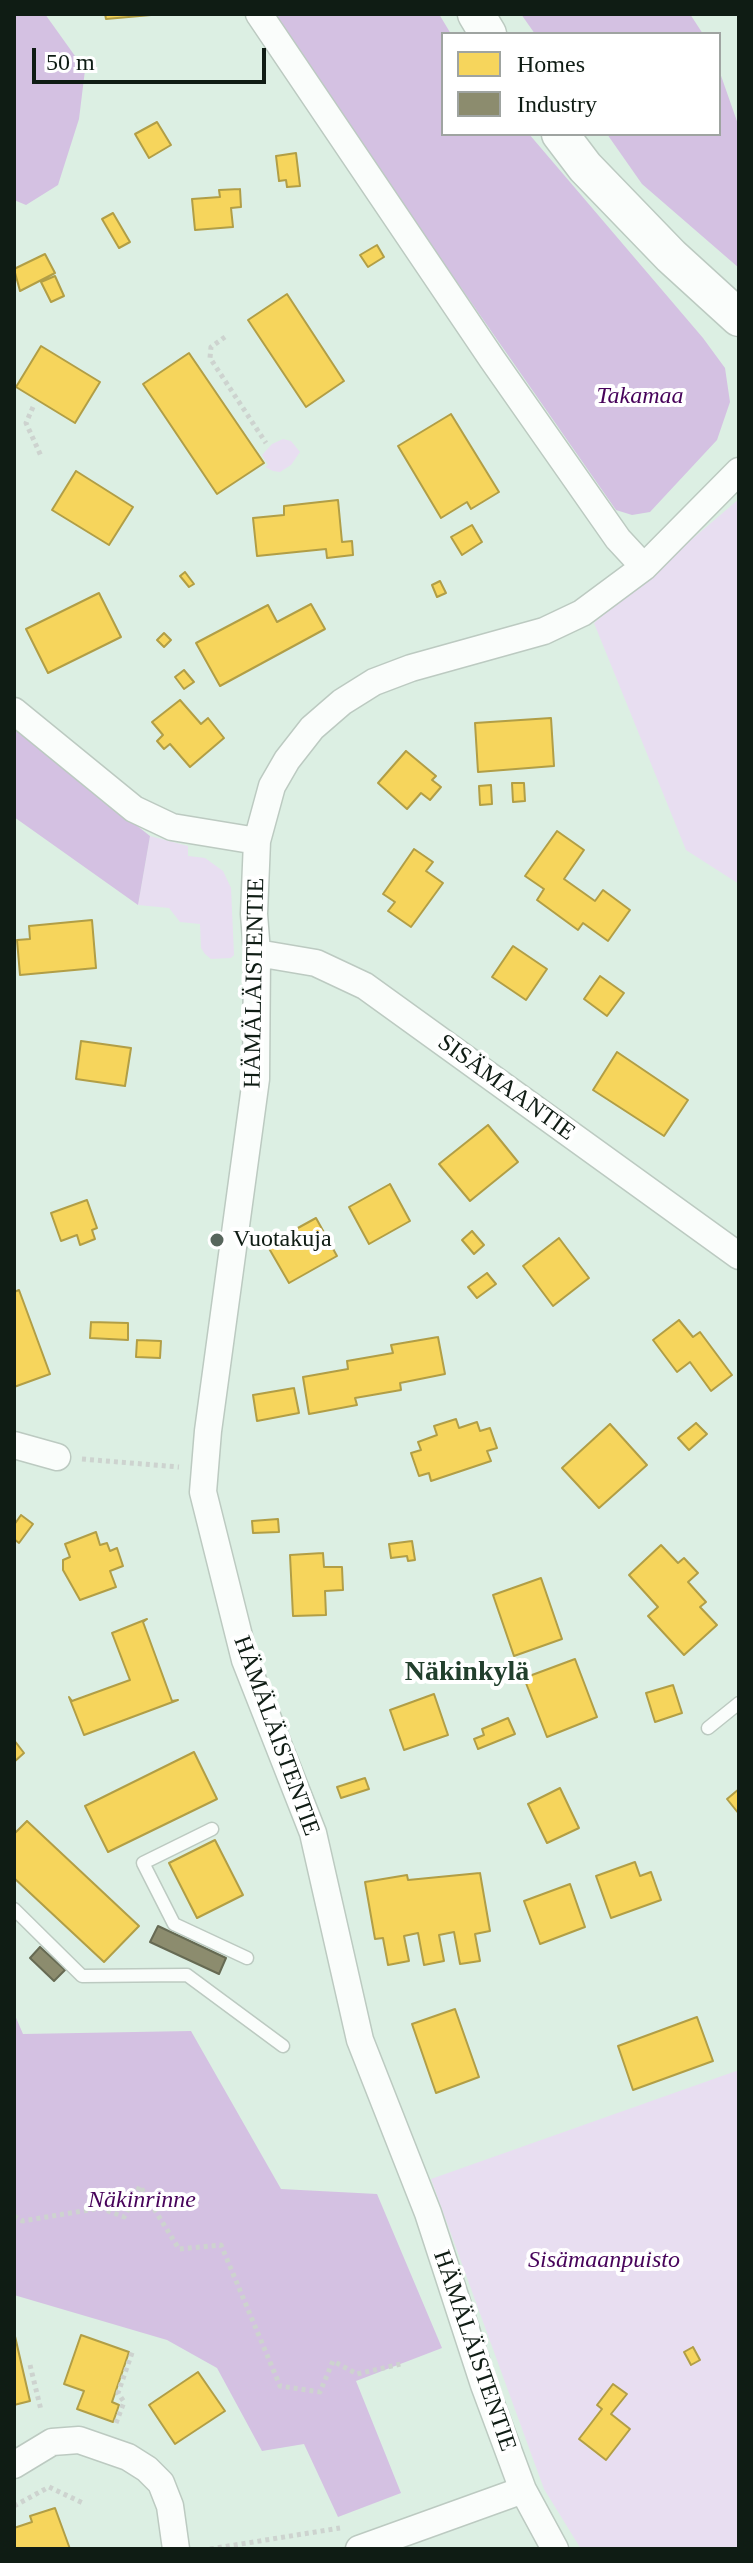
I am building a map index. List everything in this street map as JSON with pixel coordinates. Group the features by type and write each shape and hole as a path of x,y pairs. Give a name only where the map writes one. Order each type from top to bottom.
{"street":[{"path":"259,14 501,372 618,539 644,567"},
{"path":"476,14 487,32"},
{"path":"562,136 585,167 671,256 739,318"},
{"name":"HÄMÄLÄISTENTIE","path":"555,2549 523,2490 474,2357 428,2213 360,2040 313,1833 245,1660 206,1508 205,1466 256,1079 257,953 254,914 257,841 272,786 287,760 312,728 342,702 374,682 411,668 544,631 582,613 644,567 739,471"},
{"path":"14,711 134,809 172,827 257,841"},
{"name":"SISÄMAANTIE","path":"257,953 316,963 365,986 739,1256"},
{"path":"14,1445 57,1457"},
{"path":"14,2465 52,2442 79,2440 128,2457 161,2483 170,2506 176,2549"},
{"path":"359,2549 523,2490"}],"lane":[{"path":"708,1728 739,1703"},
{"path":"212,1829 143,1863 174,1924 247,1958"},
{"path":"14,1909 82,1976 187,1975 283,2046"}],"path":[{"path":"225,337 211,347 210,358 266,443"},
{"path":"33,407 26,423 41,456"},
{"path":"57,1457 205,1466"},
{"path":"14,2216 22,2221 101,2208 124,2217 140,2186 179,2249 221,2245 280,2386 320,2392 333,2361 357,2374 401,2364"},
{"path":"115,2427 124,2402 118,2393 133,2350"},
{"path":"30,2365 41,2410"},
{"path":"14,2506 49,2487 85,2504"}],"green space":[{"path":"14,14 45,14 85,70 79,119 58,185 26,205 14,200"},
{"name":"Takamaa","path":"270,14 439,14 450,32 441,32 441,136 531,136 725,368 730,402 717,440 650,512 632,515 616,510"},
{"path":"521,14 690,14 702,32 534,32"},
{"path":"721,76 739,127 739,268 642,184 608,136 721,136"},
{"path":"283,439 291,441 300,452 291,465 280,472 273,471 265,467 268,465 262,455 272,444"},
{"path":"739,499 739,884 686,850 594,623"},
{"path":"14,729 150,836 138,905 14,817"},
{"path":"150,836 188,846 188,856 205,858 223,871 231,888 234,955 231,958 211,959 205,954 201,948 200,924 180,922 169,908 138,905"},
{"name":"Näkinrinne","path":"14,2013 23,2034 191,2031 281,2189 377,2194 442,2348 356,2381 401,2493 338,2517 304,2444 262,2451 217,2368 167,2340 14,2295"},
{"name":"Sisämaanpuisto","path":"739,2070 739,2549 581,2549 544,2489 431,2179"}],"building: Homes":[{"path":"105,14 150,14 151,15 106,19"},
{"path":"157,122 171,145 149,158 135,134"},
{"path":"296,153 300,186 287,187 286,180 279,181 276,156"},
{"path":"240,189 241,207 231,208 233,227 195,230 192,199 220,197 219,190"},
{"path":"113,213 130,242 119,248 102,219"},
{"path":"377,245 384,257 368,267 360,255"},
{"path":"45,254 55,273 20,291 14,269"},
{"path":"55,276 64,296 51,302 41,282"},
{"path":"287,294 344,381 306,407 248,320"},
{"path":"41,346 100,382 75,423 16,387"},
{"path":"189,353 264,463 217,494 143,384"},
{"path":"451,414 499,492 471,509 467,502 441,518 398,446"},
{"path":"76,471 133,507 109,545 52,510"},
{"path":"338,500 342,542 352,541 353,555 327,558 326,549 257,556 253,518 284,515 284,506"},
{"path":"472,525 482,542 462,555 451,537"},
{"path":"185,572 194,584 189,587 180,576"},
{"path":"440,581 446,593 437,597 432,585"},
{"path":"99,593 121,637 48,673 26,629"},
{"path":"311,604 325,629 220,686 196,643 268,605 277,622"},
{"path":"164,633 171,640 164,647 157,640"},
{"path":"184,670 194,682 184,689 175,677"},
{"path":"180,700 201,724 208,718 224,738 190,767 170,744 164,749 157,741 163,735 152,722"},
{"path":"551,718 554,766 478,772 475,723"},
{"path":"406,751 436,776 432,780 441,787 430,800 421,793 407,809 378,783"},
{"path":"512,783 524,783 525,801 513,802"},
{"path":"491,785 492,804 480,805 479,786"},
{"path":"557,831 584,850 564,879 595,901 603,890 630,910 608,941 583,923 578,930 537,900 544,889 525,876"},
{"path":"414,849 433,862 426,871 443,883 411,927 388,911 395,902 383,894"},
{"path":"92,920 96,968 20,975 17,940 30,939 29,926"},
{"path":"513,946 547,969 526,1000 492,977"},
{"path":"600,976 624,993 607,1016 584,999"},
{"path":"81,1041 131,1048 125,1086 76,1079"},
{"path":"617,1052 688,1100 664,1136 593,1090"},
{"path":"488,1125 518,1162 470,1201 439,1164"},
{"path":"390,1184 410,1221 369,1244 349,1207"},
{"path":"87,1200 97,1228 92,1230 95,1239 80,1245 77,1235 61,1241 51,1213"},
{"path":"316,1218 337,1256 289,1283 267,1245"},
{"path":"472,1231 484,1245 474,1254 462,1240"},
{"path":"559,1238 589,1278 553,1306 523,1266"},
{"path":"487,1273 496,1284 477,1298 468,1287"},
{"path":"19,1290 50,1374 14,1387 14,1292"},
{"path":"679,1320 693,1337 700,1332 732,1375 711,1391 690,1362 677,1372 653,1340"},
{"path":"91,1322 128,1323 128,1340 90,1338"},
{"path":"438,1337 445,1374 400,1383 401,1390 355,1398 357,1405 309,1414 303,1377 348,1369 347,1361 393,1353 391,1345"},
{"path":"137,1340 161,1341 160,1358 136,1357"},
{"path":"294,1388 299,1413 257,1421 253,1395"},
{"path":"456,1419 459,1428 477,1422 480,1431 490,1428 497,1448 487,1451 491,1461 431,1481 429,1473 419,1476 411,1453 421,1450 418,1442 437,1435 434,1426"},
{"path":"696,1423 707,1434 689,1450 678,1438"},
{"path":"610,1424 647,1465 599,1508 562,1468"},
{"path":"21,1515 33,1524 19,1543 14,1539 14,1525"},
{"path":"278,1519 279,1532 253,1533 252,1521"},
{"path":"96,1532 100,1545 107,1543 110,1551 117,1548 123,1566 110,1571 116,1587 80,1600 63,1570 63,1560 70,1557 65,1544"},
{"path":"412,1541 415,1560 408,1561 407,1556 391,1558 389,1544"},
{"path":"661,1545 678,1563 684,1558 698,1573 688,1582 706,1602 700,1607 717,1625 684,1655 648,1616 658,1607 629,1575"},
{"path":"323,1553 324,1567 342,1567 343,1590 325,1591 326,1615 293,1616 290,1555"},
{"path":"541,1578 562,1639 514,1656 493,1595"},
{"path":"147,1619 143,1622 172,1701 178,1700 84,1735 69,1697 72,1701 130,1680 112,1633"},
{"path":"575,1659 597,1717 547,1737 524,1678"},
{"path":"673,1685 682,1713 655,1722 646,1693"},
{"path":"434,1694 448,1735 404,1750 390,1710"},
{"path":"508,1718 515,1734 478,1749 474,1739 484,1735 482,1729"},
{"path":"14,1740 24,1753 14,1762"},
{"path":"194,1752 217,1799 108,1852 85,1806"},
{"path":"365,1778 369,1789 341,1798 337,1787"},
{"path":"560,1788 579,1828 547,1843 528,1804"},
{"path":"739,1789 739,1814 727,1799"},
{"path":"27,1821 139,1926 104,1962 14,1878 14,1834"},
{"path":"215,1840 243,1895 197,1918 169,1863"},
{"path":"635,1862 640,1876 651,1872 661,1900 611,1918 596,1876"},
{"path":"480,1873 490,1931 475,1934 480,1961 460,1964 454,1932 439,1935 444,1961 424,1965 418,1933 404,1936 409,1961 388,1965 383,1938 375,1939 365,1882 407,1875 408,1880"},
{"path":"570,1884 585,1927 540,1944 524,1901"},
{"path":"455,2009 479,2077 436,2093 412,2024"},
{"path":"697,2017 713,2061 633,2090 618,2046"},
{"path":"14,2332 30,2401 14,2405"},
{"path":"81,2335 129,2352 112,2402 119,2405 113,2422 77,2409 84,2391 64,2384"},
{"path":"693,2347 700,2360 691,2365 684,2352"},
{"path":"198,2372 225,2411 175,2444 149,2405"},
{"path":"613,2384 627,2394 611,2414 630,2429 606,2460 579,2439 602,2409 597,2405"},
{"path":"55,2508 70,2549 14,2549 14,2528 32,2522 30,2516"}],"building: Industry":[{"path":"158,1926 226,1958 219,1974 150,1942"},
{"path":"40,1947 65,1970 54,1981 30,1958"}],"place":[{"name":"Vuotakuja","path":"217,1240"}],"district":[{"name":"Näkinkylä","path":"467,1673"}]}
